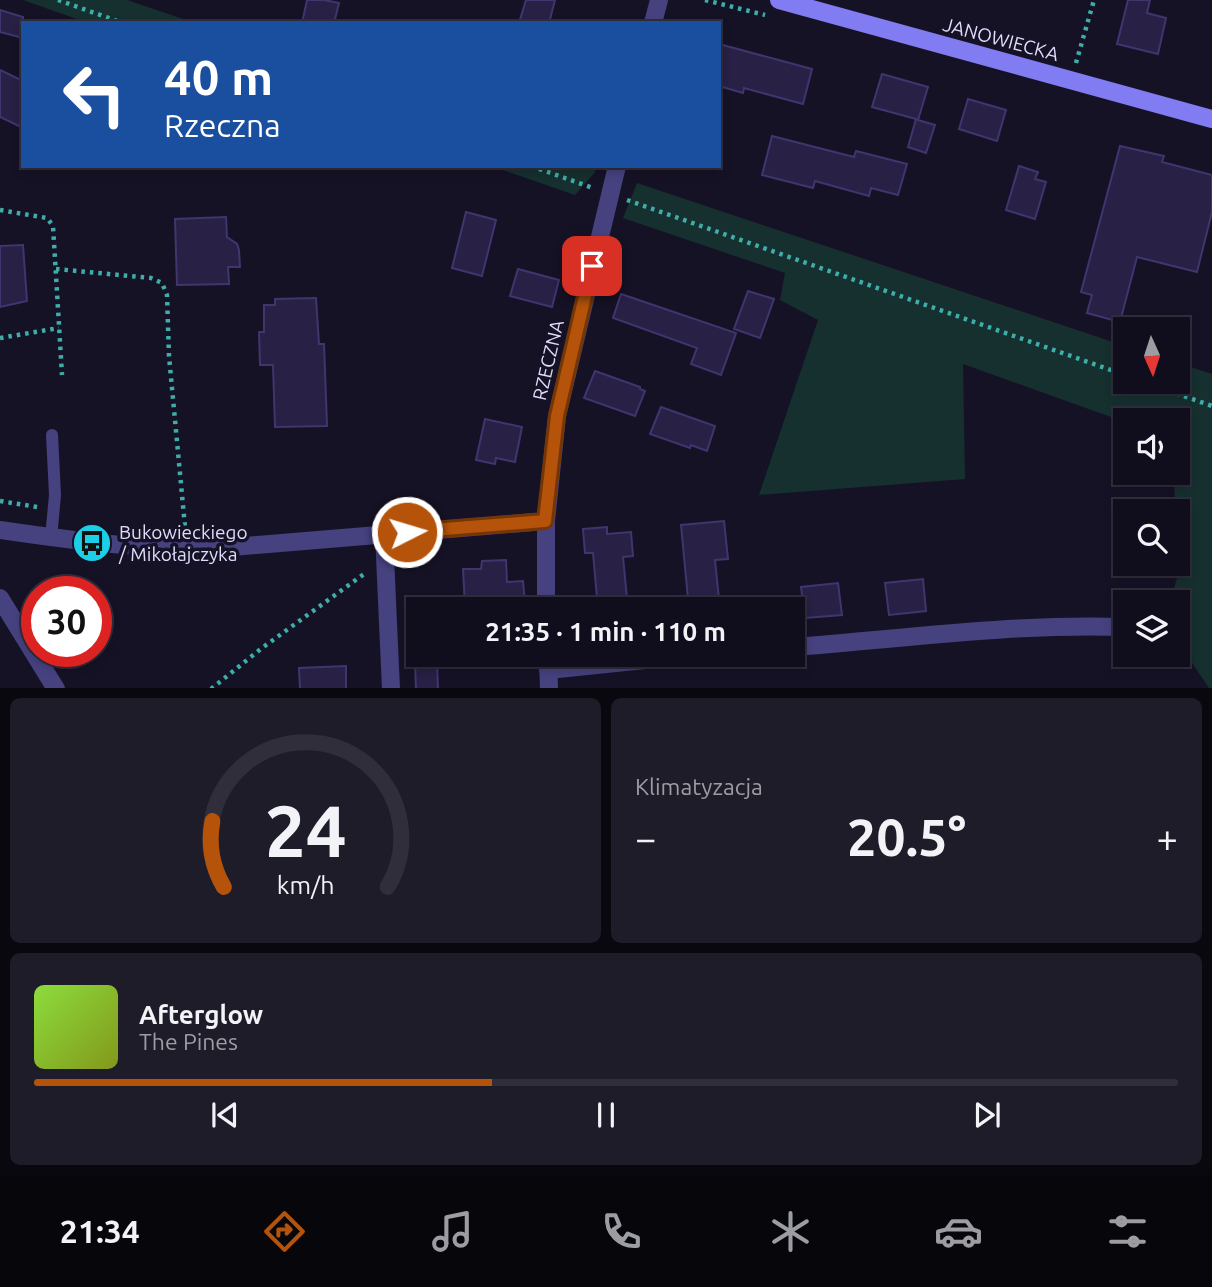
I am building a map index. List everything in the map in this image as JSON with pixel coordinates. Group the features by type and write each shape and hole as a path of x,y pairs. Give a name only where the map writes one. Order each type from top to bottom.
{"street":[{"path":"654,21 659,0"},
{"name":"JANOWIECKA","path":"779,0 1212,119"},
{"name":"RZECZNA","path":"546,597 545,521 557,416 616,168"},
{"path":"0,530 51,538 180,550 545,521"},
{"path":"384,534 391,688"},
{"path":"0,598 56,688"},
{"path":"805,646 1019,629 1113,626"},
{"path":"548,667 549,688"}],"lane":[{"path":"51,538 55,495 52,435"}],"path":[{"path":"58,0 117,21"},
{"path":"1071,80 1094,0"},
{"path":"537,168 1113,371"},
{"path":"0,210 47,218 53,226 62,375"},
{"path":"56,269 151,278 162,283 167,295 169,356 185,531 176,531"},
{"path":"0,338 59,328"},
{"path":"1179,394 1212,405"},
{"path":"0,501 54,511"},
{"path":"211,688 385,560"}],"green space":[{"path":"23,0 127,0 189,21 82,21"},
{"path":"497,168 588,168 596,171 575,195"},
{"path":"637,183 1113,342 1113,394 1190,394 1190,367 1212,374 1212,688 1209,688 1190,660 1190,590 1173,590 1178,576 1190,576 1190,499 1175,499 1174,485 1190,485 1190,408 1113,408 1113,418 963,364 965,479 759,495 818,320 780,300 785,273 623,218"}],"building":[{"path":"307,0 339,3 334,21 302,21"},
{"path":"526,0 555,0 550,21 520,21"},
{"path":"1128,0 1150,0 1147,13 1166,18 1158,54 1117,44"},
{"path":"0,10 23,17 21,37 0,32"},
{"path":"721,45 812,69 803,104 744,88 743,93 721,87"},
{"path":"0,70 21,80 21,127 0,117"},
{"path":"882,74 928,87 918,120 935,125 926,153 908,147 916,119 872,107"},
{"path":"968,99 1006,110 997,141 959,129"},
{"path":"772,136 854,157 856,151 907,164 898,195 871,188 869,196 815,181 813,188 762,175"},
{"path":"1120,146 1164,156 1162,162 1212,175 1212,212 1197,272 1137,257 1121,317 1113,317 1113,320 1087,313 1092,295 1081,292"},
{"path":"1019,166 1038,172 1035,179 1046,182 1035,219 1006,210"},
{"path":"466,212 496,220 482,276 452,268"},
{"path":"226,217 227,237 237,244 240,267 228,267 229,284 177,285 175,219"},
{"path":"23,245 27,301 0,307 0,246"},
{"path":"518,269 559,280 552,307 510,296"},
{"path":"748,291 774,299 760,338 734,329"},
{"path":"621,294 736,333 721,375 691,364 697,348 613,318"},
{"path":"316,298 319,344 324,344 327,426 275,427 273,365 260,365 259,332 264,332 264,305 275,305 275,299"},
{"path":"595,371 645,391 635,416 584,398"},
{"path":"661,407 715,426 707,451 650,434"},
{"path":"485,419 522,427 515,462 496,458 495,464 476,460"},
{"path":"724,521 728,559 715,560 719,597 688,597 681,525"},
{"path":"607,527 607,534 631,532 633,556 623,557 627,597 597,597 593,553 585,553 583,529"},
{"path":"506,560 507,582 523,581 524,597 465,597 463,569 481,569 482,561"},
{"path":"923,579 926,611 889,615 885,583"},
{"path":"838,583 842,615 805,618 805,597 802,597 801,587"},
{"path":"346,666 346,688 300,688 299,668"},
{"path":"415,667 437,667 438,688 416,688"}],"place":[{"name":"Bukowieckiego / Mikołajczyka","path":"92,543"}],"route":[{"path":"407,532 545,521 557,416 592,266"}]}
